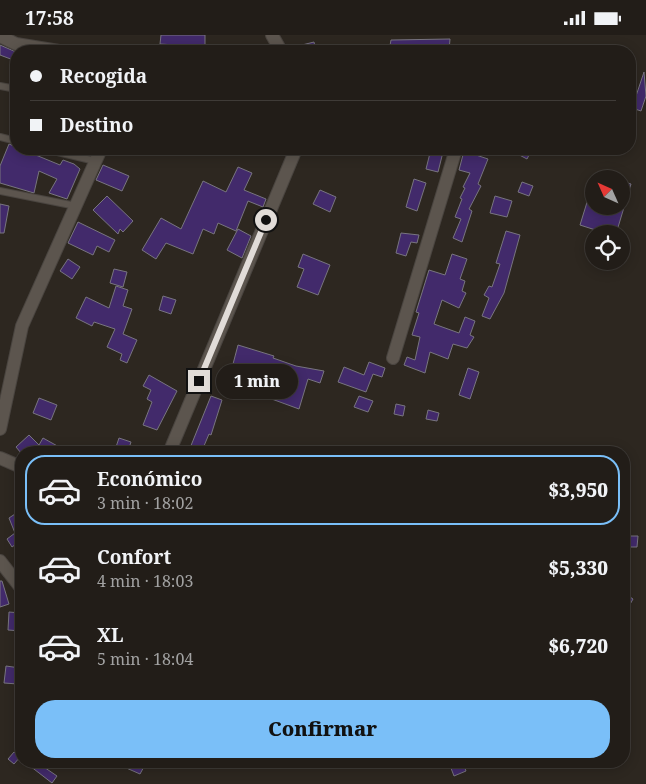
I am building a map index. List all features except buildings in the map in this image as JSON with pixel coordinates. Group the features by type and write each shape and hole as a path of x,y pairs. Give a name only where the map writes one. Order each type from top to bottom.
{"street":[{"path":"0,36 22,45"},
{"path":"0,429 22,326 98,155"},
{"path":"172,446 293,155"},
{"path":"393,358 454,155"},
{"path":"0,458 15,464"},
{"path":"0,561 15,580"}],"lane":[{"path":"70,155 95,161"},
{"path":"0,191 76,206"}],"route":[{"path":"199,381 266,220"}]}
